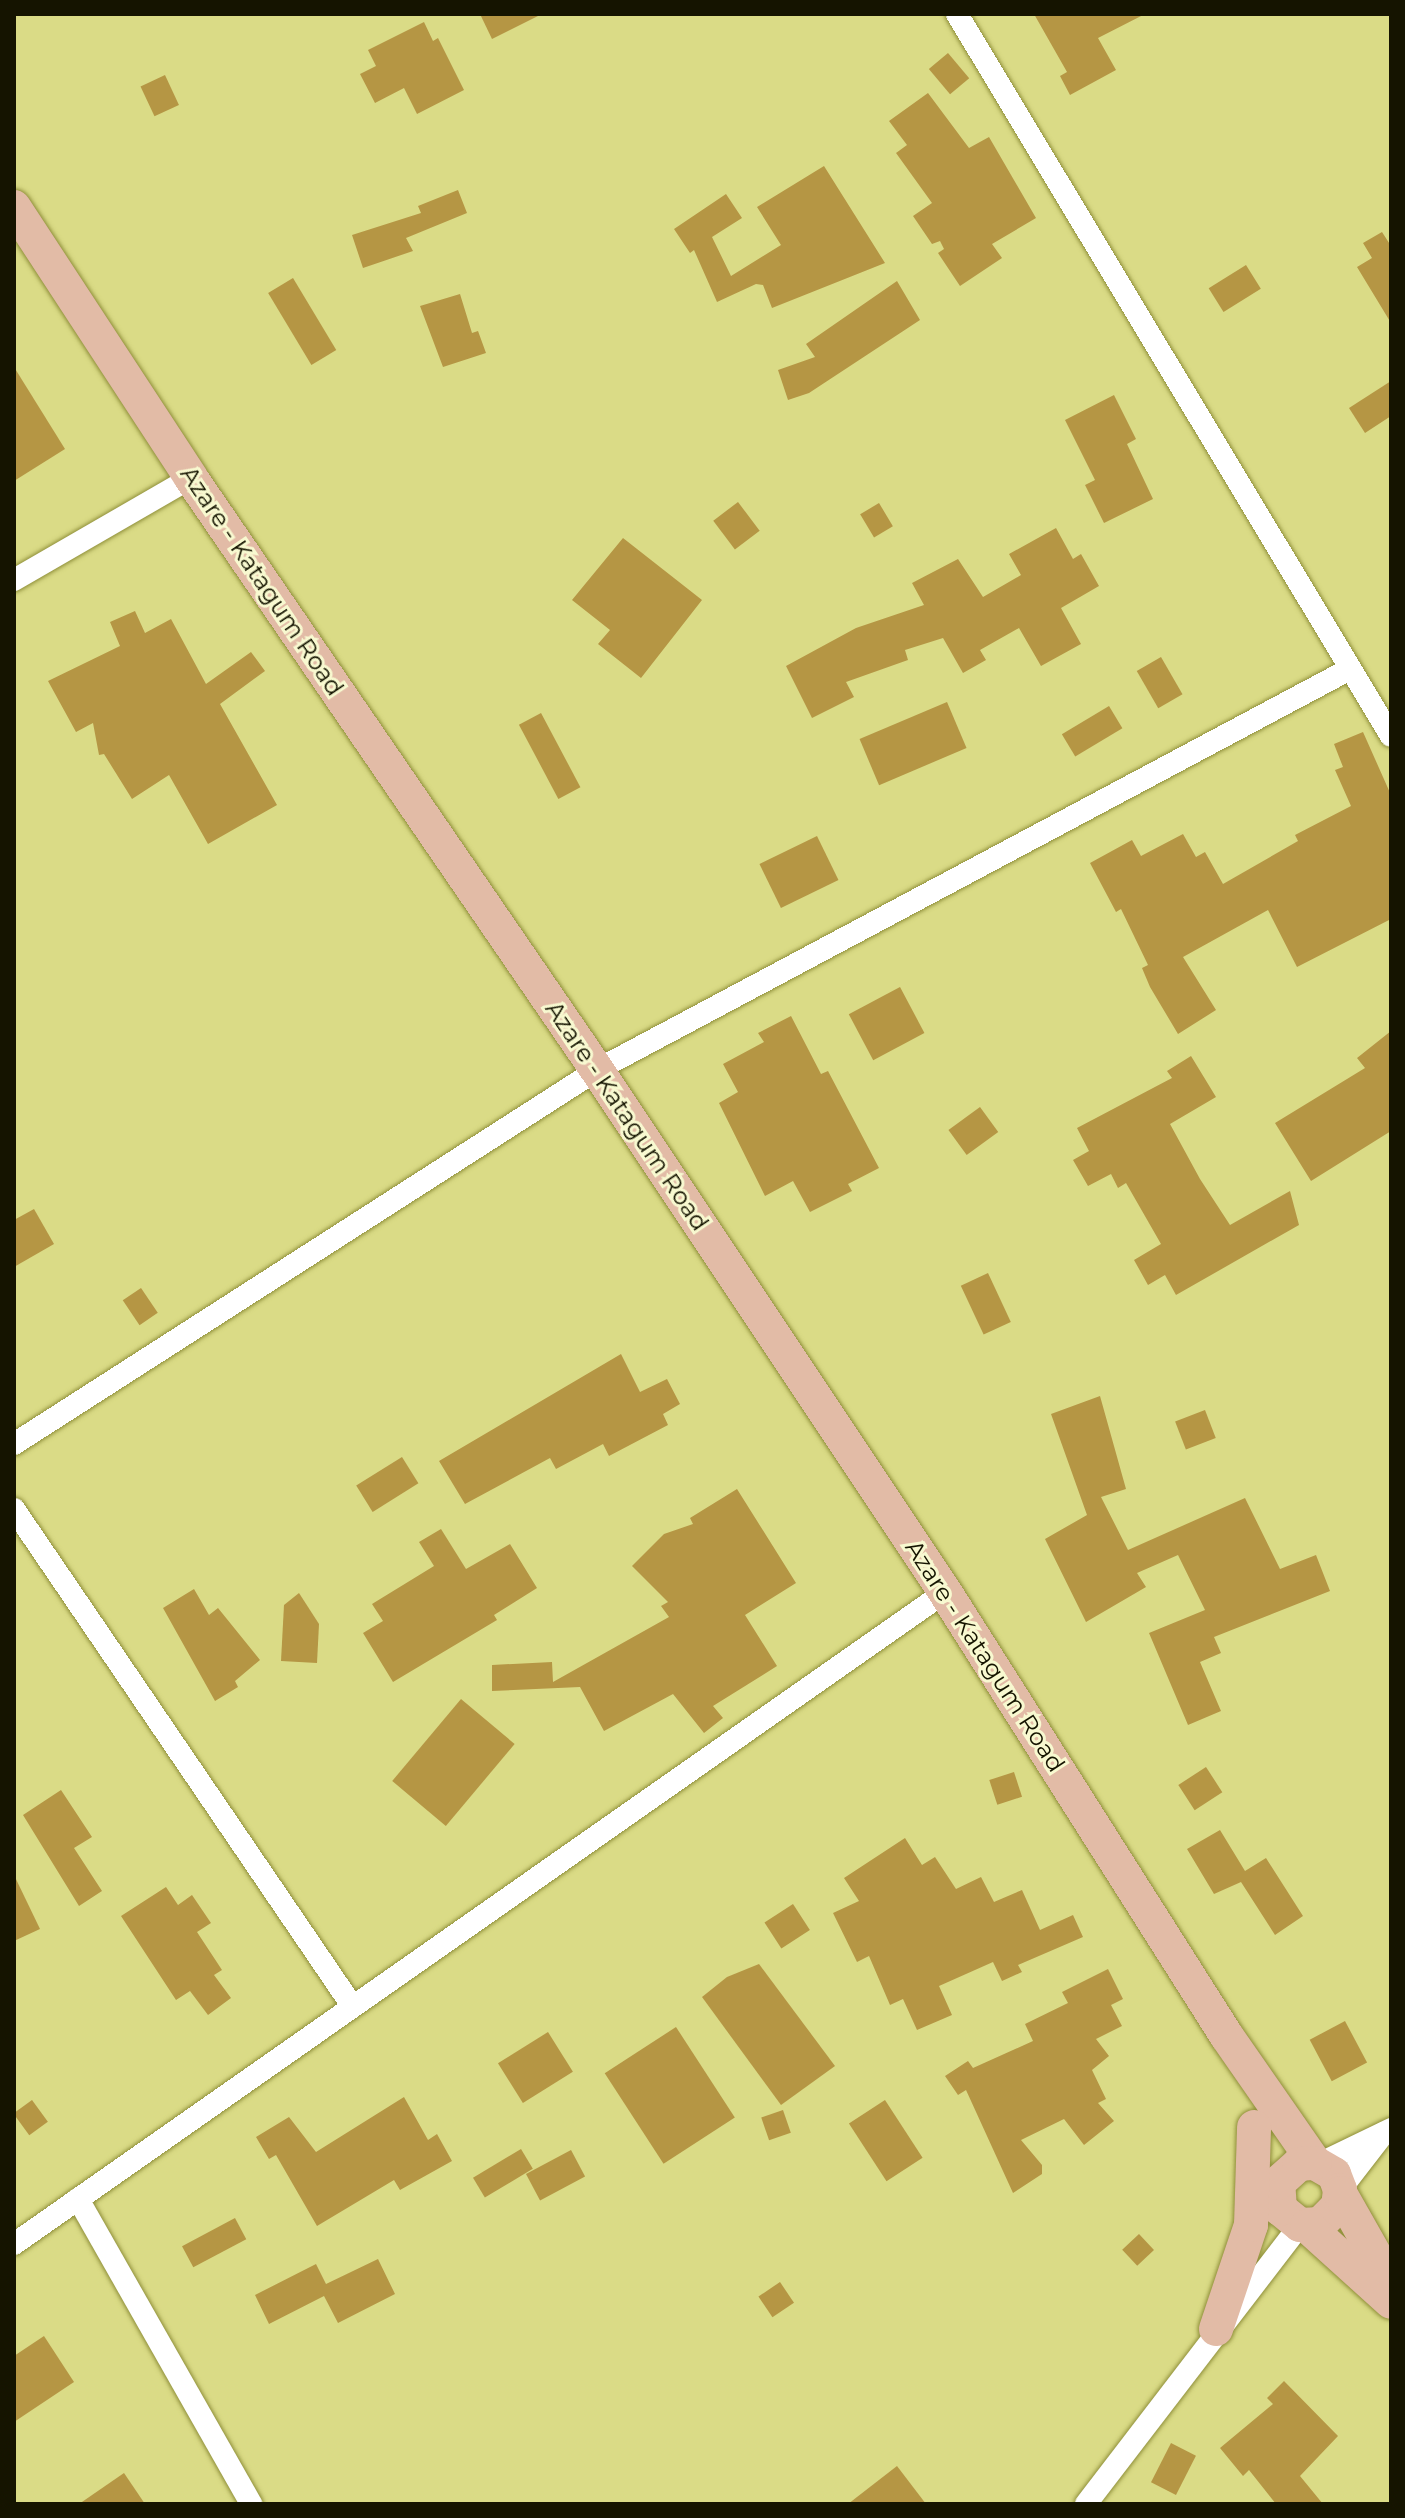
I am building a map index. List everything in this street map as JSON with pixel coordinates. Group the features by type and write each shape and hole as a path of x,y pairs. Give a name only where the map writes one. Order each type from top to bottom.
{"main road":[{"name":"Azare - Katagum Road","path":"14,207 191,478 597,1070 945,1592 1226,2035 1317,2163 1334,2174 1340,2191 1391,2283"},
{"name":"Azare - Katagum Road","path":"1226,2035 1254,2127 1278,2183 1280,2209 1304,2225 1391,2302"},
{"path":"1216,2329 1251,2225 1254,2127"},
{"path":"1278,2183 1299,2164 1317,2163"},
{"path":"1304,2225 1331,2217 1340,2191"}],"street":[{"path":"957,14 1391,736"},
{"path":"14,580 191,478"},
{"path":"14,1444 597,1070 1350,669"},
{"path":"14,1509 353,2007"},
{"path":"14,2244 945,1592"},
{"path":"1317,2163 1388,2131"},
{"path":"1340,2191 1388,2131"},
{"path":"78,2199 251,2504"},
{"path":"1086,2504 1216,2329 1304,2225"}],"building":[{"path":"480,14 542,14 492,39"},
{"path":"1034,14 1145,14 1098,38 1116,70 1070,95 1060,76 1067,72"},
{"path":"424,22 433,41 438,38 464,90 417,114 404,88 375,103 360,74 376,66 368,50"},
{"path":"948,53 969,78 950,94 929,69"},
{"path":"165,75 179,105 154,116 141,86"},
{"path":"928,93 969,148 989,137 1036,218 992,244 1002,258 960,286 938,253 944,249 940,241 932,244 913,216 932,203 896,153 907,145 889,121"},
{"path":"824,166 885,263 772,308 763,285 756,284 717,302 694,250 690,253 674,229 726,194 742,218 712,237 731,276 781,245 757,207"},
{"path":"458,190 467,213 406,238 413,251 363,268 352,235 421,213 418,206"},
{"path":"1382,232 1391,246 1391,323 1357,267 1372,258 1363,243"},
{"path":"1246,265 1261,289 1224,312 1209,288"},
{"path":"293,278 336,350 311,365 268,293"},
{"path":"897,281 920,320 809,393 788,400 778,370 815,357 806,344"},
{"path":"460,294 472,333 478,331 486,353 443,367 420,306"},
{"path":"14,367 65,449 14,481"},
{"path":"1391,381 1391,416 1365,433 1349,408"},
{"path":"1114,395 1136,439 1127,444 1153,499 1104,523 1085,485 1095,480 1065,420"},
{"path":"738,502 760,531 735,549 713,521"},
{"path":"879,503 893,526 874,537 860,514"},
{"path":"1056,528 1073,559 1081,554 1099,586 1061,608 1081,644 1041,666 1019,628 980,650 986,660 963,673 943,638 905,650 908,660 846,682 854,697 812,718 786,666 856,628 924,605 912,583 958,559 983,597 1021,575 1009,554"},
{"path":"623,538 702,600 641,678 598,644 610,630 572,600"},
{"path":"135,611 145,633 171,619 206,684 251,652 265,671 220,704 277,805 208,844 169,775 132,799 104,754 99,755 93,723 76,732 48,681 120,646 110,622"},
{"path":"1161,657 1182,694 1158,708 1137,671"},
{"path":"947,702 967,748 879,785 860,739"},
{"path":"1109,706 1122,728 1075,757 1062,734"},
{"path":"541,713 580,787 558,799 519,725"},
{"path":"1363,732 1391,795 1391,919 1297,967 1268,910 1183,957 1216,1010 1178,1034 1150,987 1142,968 1148,965 1121,909 1116,912 1090,863 1132,840 1141,856 1183,834 1196,857 1205,852 1223,884 1298,841 1295,835 1351,806 1335,770 1343,767 1334,744"},
{"path":"817,836 838,880 781,908 759,864"},
{"path":"900,987 924,1033 873,1060 849,1014"},
{"path":"791,1016 821,1074 828,1071 879,1168 848,1184 852,1191 810,1212 793,1181 765,1196 719,1103 738,1092 723,1064 764,1042 758,1033"},
{"path":"1391,1031 1391,1131 1311,1181 1275,1123 1365,1068 1357,1058"},
{"path":"1191,1056 1216,1097 1170,1124 1200,1179 1230,1225 1290,1191 1299,1225 1176,1295 1165,1275 1148,1285 1134,1260 1161,1244 1126,1183 1118,1188 1111,1174 1088,1186 1073,1160 1089,1151 1077,1128 1172,1078 1167,1071"},
{"path":"980,1107 998,1132 967,1155 948,1130"},
{"path":"34,1209 54,1244 14,1267 14,1220"},
{"path":"988,1273 1011,1322 984,1335 961,1286"},
{"path":"141,1288 158,1313 140,1325 123,1300"},
{"path":"621,1354 640,1392 667,1379 680,1404 663,1414 668,1425 609,1456 603,1444 556,1469 550,1458 465,1504 439,1461"},
{"path":"1100,1396 1126,1489 1101,1497 1128,1550 1245,1498 1280,1569 1316,1555 1330,1591 1214,1637 1221,1653 1200,1662 1221,1711 1188,1725 1149,1633 1205,1610 1178,1555 1137,1573 1146,1587 1086,1622 1045,1539 1087,1515 1051,1414"},
{"path":"1205,1410 1216,1438 1186,1449 1175,1421"},
{"path":"402,1457 418,1483 373,1512 356,1486"},
{"path":"737,1489 796,1583 745,1615 777,1666 713,1706 723,1718 704,1733 673,1694 604,1731 580,1687 492,1691 492,1665 552,1662 553,1682 669,1617 661,1606 668,1602 632,1566 664,1534 693,1524 690,1518"},
{"path":"441,1529 466,1569 510,1544 537,1588 494,1615 497,1620 393,1682 363,1633 383,1621 372,1604 434,1566 419,1542"},
{"path":"194,1589 209,1615 218,1608 260,1660 235,1681 238,1687 215,1701 163,1608"},
{"path":"299,1593 319,1624 317,1663 281,1661 284,1605"},
{"path":"461,1699 515,1744 446,1826 392,1781"},
{"path":"1206,1767 1222,1792 1195,1810 1178,1785"},
{"path":"1014,1772 1022,1797 997,1805 989,1780"},
{"path":"61,1790 92,1837 74,1848 102,1891 79,1906 23,1815"},
{"path":"1220,1830 1245,1871 1266,1858 1303,1916 1275,1935 1241,1882 1214,1894 1187,1849"},
{"path":"905,1838 922,1865 935,1857 956,1889 981,1877 994,1902 1022,1890 1040,1930 1073,1915 1083,1937 1018,1965 1022,1972 1002,1981 993,1962 939,1986 952,2015 917,2030 903,1999 890,2005 869,1956 857,1962 833,1913 859,1901 844,1878"},
{"path":"14,1875 40,1929 14,1941"},
{"path":"166,1887 178,1905 192,1895 211,1923 197,1932 222,1970 214,1975 231,1998 208,2015 190,1991 176,2000 121,1916"},
{"path":"793,1904 810,1930 781,1949 764,1923"},
{"path":"759,1964 835,2066 781,2105 702,1997 727,1977"},
{"path":"1108,1969 1123,1999 1111,2005 1122,2026 1096,2039 1109,2056 1092,2070 1106,2099 1098,2103 1114,2121 1084,2145 1064,2119 1021,2140 1042,2165 1042,2174 1013,2193 966,2090 958,2095 945,2076 968,2061 973,2068 1033,2041 1025,2024 1068,2003 1062,1992"},
{"path":"1345,2021 1367,2062 1332,2081 1310,2040"},
{"path":"676,2027 735,2118 664,2164 605,2073"},
{"path":"548,2032 573,2072 523,2103 498,2063"},
{"path":"404,2097 428,2140 437,2134 452,2161 400,2190 394,2180 317,2226 276,2155 269,2159 256,2137 289,2117 316,2152"},
{"path":"32,2100 48,2122 29,2135 14,2113"},
{"path":"885,2100 923,2158 887,2181 849,2123"},
{"path":"783,2110 791,2133 769,2140 761,2117"},
{"path":"521,2149 533,2169 485,2198 473,2178"},
{"path":"571,2150 585,2176 540,2200 526,2174"},
{"path":"235,2218 246,2239 193,2267 182,2246"},
{"path":"1139,2234 1154,2250 1137,2266 1122,2250"},
{"path":"378,2259 395,2294 338,2323 324,2296 269,2324 255,2295 316,2264 326,2284"},
{"path":"780,2282 794,2303 772,2317 758,2297"},
{"path":"44,2336 74,2382 14,2422 14,2356"},
{"path":"1284,2381 1338,2436 1300,2476 1323,2504 1276,2504 1249,2470 1243,2476 1220,2448 1273,2404 1267,2398"},
{"path":"1171,2443 1196,2456 1176,2495 1151,2482"},
{"path":"897,2466 926,2504 848,2504"},
{"path":"124,2473 145,2504 79,2504"}]}
